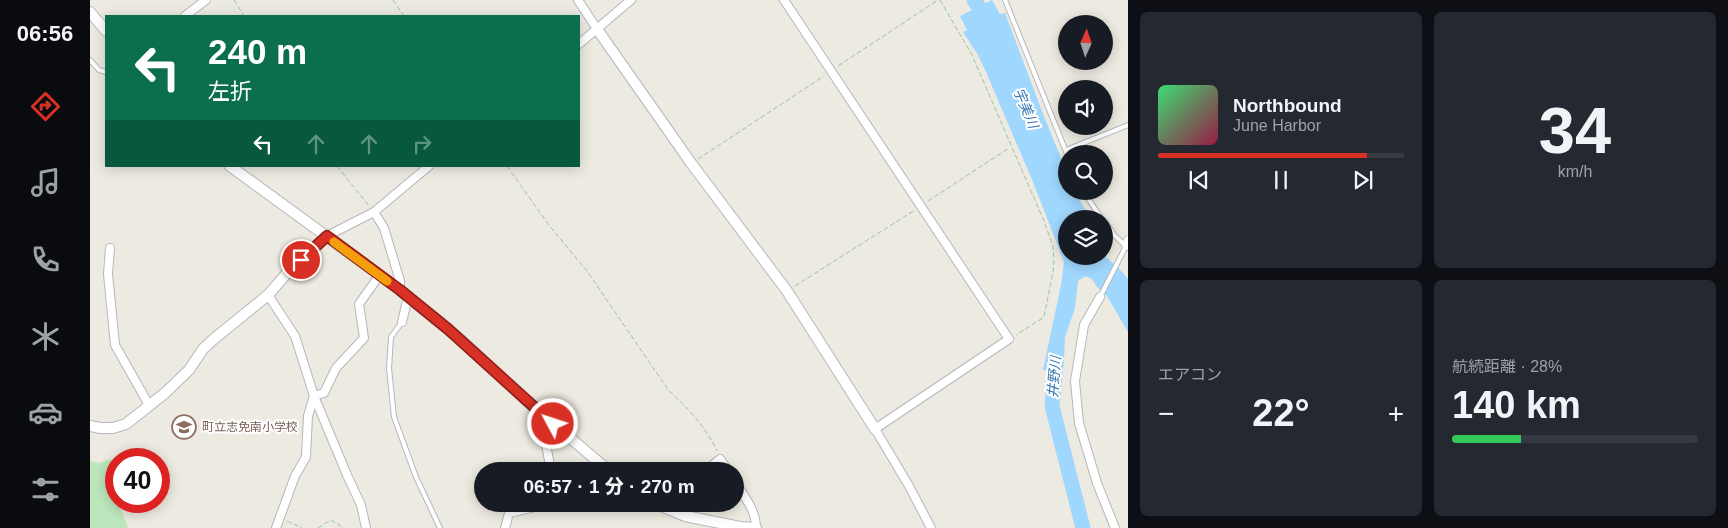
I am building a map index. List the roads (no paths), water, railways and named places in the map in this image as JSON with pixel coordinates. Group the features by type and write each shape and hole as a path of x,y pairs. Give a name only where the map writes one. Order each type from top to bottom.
{"street":[{"path":"186,15 206,0"},
{"path":"578,0 691,163 788,291 909,486 931,528"},
{"path":"580,43 631,0"},
{"path":"784,0 1009,339 874,429"},
{"path":"90,12 105,30"},
{"path":"231,167 404,293 461,340 553,424 598,462"},
{"path":"90,426 113,428 126,424 189,370 203,349 268,295 288,272 327,236 374,212 428,167"},
{"path":"374,212 384,228 404,293 402,322"},
{"path":"110,248 108,274 115,345 149,405"},
{"path":"314,396 324,393 336,368 364,338 359,304 379,276"},
{"path":"268,295 296,336 314,396 361,505 366,528"},
{"path":"1100,297 1084,325 1075,381 1079,422 1097,483 1116,528"},
{"path":"276,528 295,476 306,457 308,416 314,396"},
{"path":"549,462 546,444 548,430 553,424"},
{"path":"676,512 685,516 740,527 756,528 751,506 744,496"},
{"path":"505,528 509,513 513,512"}],"lane":[{"path":"1005,0 1063,145"},
{"path":"90,60 99,70 105,72"},
{"path":"1083,145 1128,126"},
{"path":"1100,297 1128,245 1113,233"},
{"path":"402,322 391,337 389,368 394,416 416,477 440,528"}],"water":[{"path":"992,0 1000,14 1005,13 1058,151 1058,200 1080,200 1085,210 1058,210 1058,247 986,72 978,55 963,32 967,30 960,16"},
{"path":"1064,265 1112,265 1128,292 1128,332 1107,296 1097,287 1092,279 1085,276 1078,281 1075,308 1065,337 1063,371 1043,370"}],"waterway":[{"name":"宇美川","path":"974,0 989,22"},
{"name":"宇美川","path":"1104,265 1128,291"},
{"name":"井野川","path":"1057,351 1052,406 1083,528"}],"place":[{"name":"町立志免南小学校","path":"184,427"}]}
